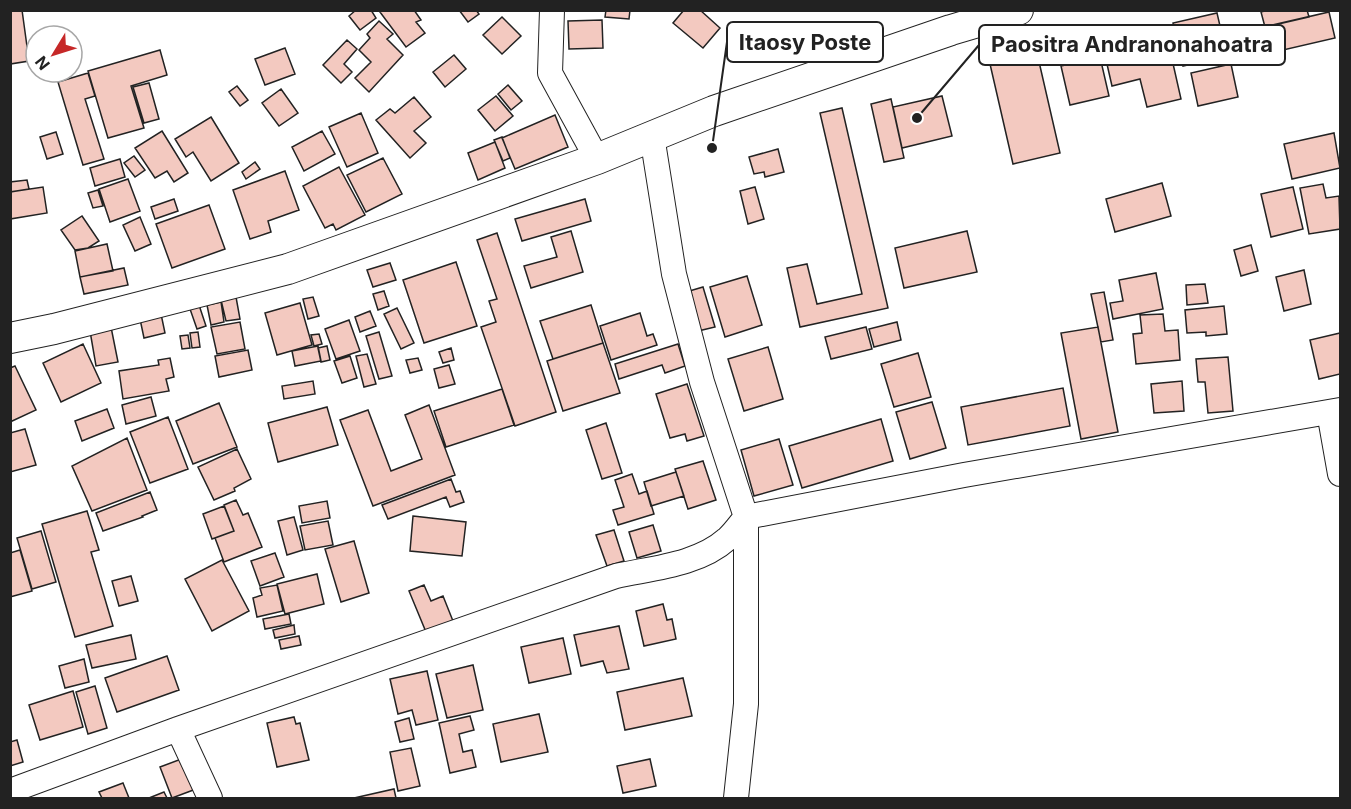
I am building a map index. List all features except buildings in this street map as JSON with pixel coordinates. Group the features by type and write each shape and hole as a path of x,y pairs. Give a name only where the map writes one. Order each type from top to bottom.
{"street":[{"path":"552,10 550,73 597,159"},
{"path":"10,338 54,329 288,269 597,159 714,111 951,30 1018,10"},
{"path":"652,136 674,274 702,382 746,517 746,704 736,798"},
{"path":"10,791 178,729 616,576 684,561 708,552 727,539 746,517 964,475 1335,411 1341,474"},
{"path":"178,729 210,798"}],"place":[{"name":"Paositra Andranonahoatra","path":"917,118"},
{"name":"Itaosy Poste","path":"712,148"}]}
